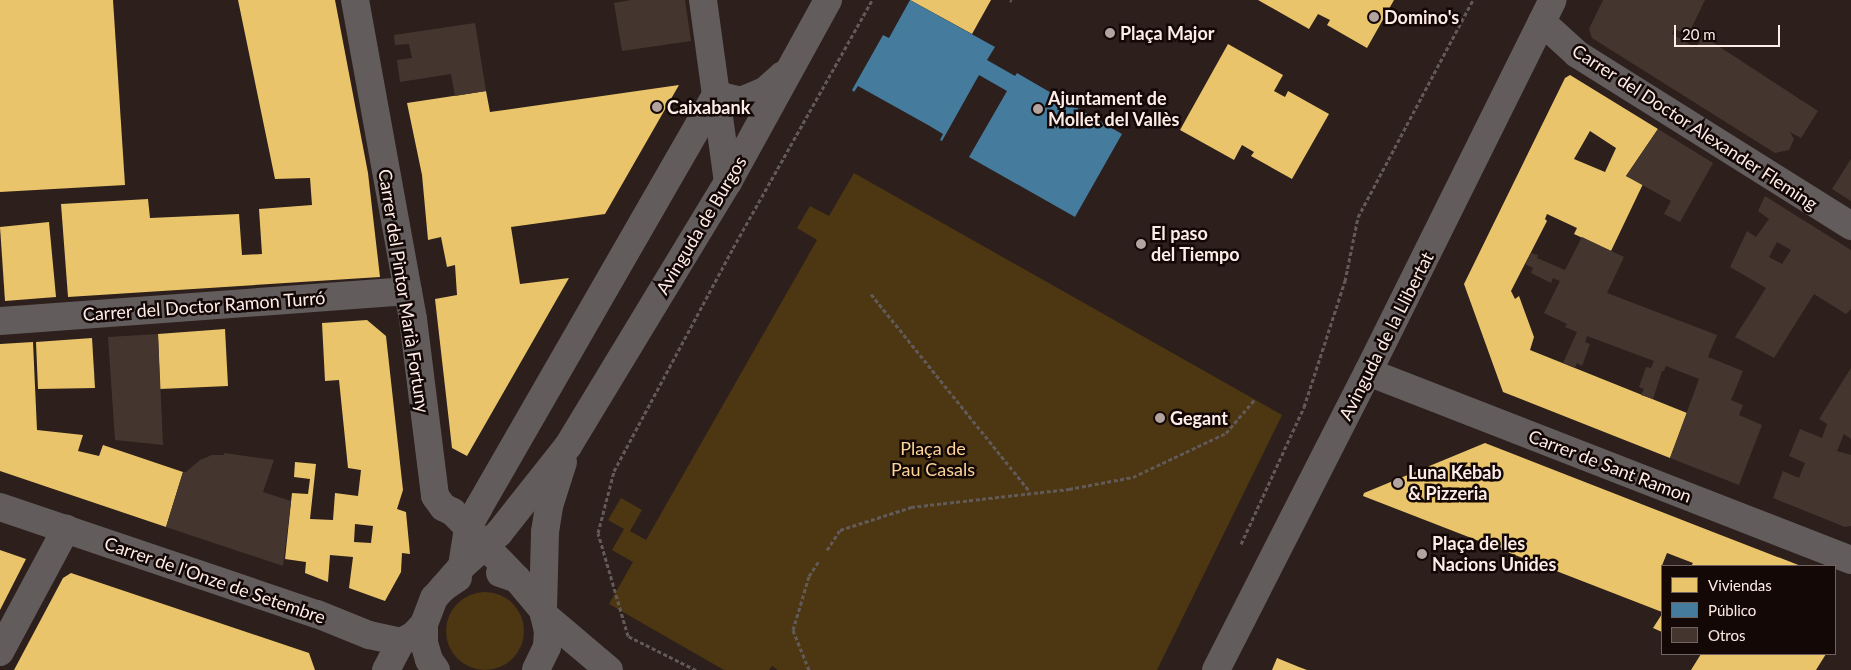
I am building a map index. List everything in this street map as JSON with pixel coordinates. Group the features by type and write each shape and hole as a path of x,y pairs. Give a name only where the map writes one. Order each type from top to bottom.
{"street":[{"name":"Carrer del Pintor Marià Fortuny","path":"355,0 408,292 435,496 443,507 453,512 517,579 543,612 609,670"},
{"path":"703,0 728,182"},
{"name":"Avinguda de Burgos","path":"416,636 434,598 462,566 477,537 499,533 568,446 728,182 828,0"},
{"name":"Carrer del Doctor Alexander Fleming","path":"1548,11 1577,54 1851,226"},
{"name":"Avinguda de la Llibertat","path":"1216,670 1368,372 1548,11"},
{"path":"716,95 741,101 765,91 789,70"},
{"path":"477,537 716,95"},
{"name":"Carrer del Doctor Ramon Turró","path":"0,321 408,292"},
{"name":"Carrer de Sant Ramon","path":"1368,372 1851,560"},
{"name":"Avinguda de Burgos","path":"536,670 547,647 548,631 543,612 545,532 550,506 568,446"},
{"name":"Carrer de l'Onze de Setembre","path":"0,507 317,614 369,636 416,636"},
{"path":"0,652 66,529"},
{"path":"443,588 460,577 478,572 498,572 517,579"},
{"path":"386,670 416,636"},
{"path":"412,670 416,636"},
{"path":"416,636 436,670"}],"path":[{"path":"696,670 628,636 598,533 614,471 732,248 872,0"},
{"path":"1304,407 1345,281 1358,217 1473,0"},
{"path":"871,294 1030,492"},
{"path":"826,550 840,530 911,507 1069,488 1133,477 1226,433 1255,399"},
{"path":"809,670 793,630 809,576 818,562"}],"green space":[{"name":"Plaça de Pau Casals","path":"854,173 1282,415 1157,670 778,670 772,666 769,670 724,670 609,604 633,562 612,550 624,529 608,520 621,498 642,510 630,531 646,540 817,240 797,228 810,206 829,216"},
{"path":"477,592 493,592 507,598 518,609 524,623 524,639 518,653 507,664 493,670 477,670 463,664 452,653 446,639 446,623 452,609 463,598"}],"building: Viviendas":[{"path":"0,0 113,0 125,185 0,192"},
{"path":"238,0 335,0 368,173 380,277 68,297 61,204 148,199 150,218 239,214 242,255 262,254 259,209 312,205 310,178 275,179"},
{"path":"910,0 991,0 972,34"},
{"path":"1258,0 1394,0 1367,48 1327,25 1330,20 1318,14 1309,29"},
{"path":"1228,44 1283,75 1274,91 1285,97 1288,91 1329,114 1292,179 1251,156 1254,152 1242,145 1234,160 1180,130"},
{"path":"1570,75 1658,129 1626,176 1643,184 1611,251 1574,234 1577,228 1547,214 1545,219 1547,221 1511,291 1515,299 1519,296 1534,337 1530,350 1687,413 1670,458 1503,392 1464,284 1565,78","holes":["1590,131 1616,148 1605,172 1574,159"]},
{"path":"679,85 605,214 511,227 520,284 569,278 467,456 452,448 435,299 457,295 455,265 447,267 441,237 428,240 422,175 407,103 486,91 490,112"},
{"path":"49,222 56,297 5,301 0,227"},
{"path":"367,320 386,336 403,490 397,509 406,512 410,554 402,553 401,572 385,601 349,588 353,557 330,555 328,582 305,573 306,562 285,559 292,493 308,494 310,479 294,477 295,462 316,464 310,519 333,520 335,493 358,496 361,470 348,468 339,380 325,381 322,323","holes":["355,524 373,526 371,543 354,542"]},
{"path":"225,329 228,386 160,389 158,334"},
{"path":"92,338 95,388 38,389 36,342"},
{"path":"33,342 37,430 83,435 78,451 99,456 103,445 183,472 166,527 0,471 0,344"},
{"path":"1485,443 1798,565 1692,565 1693,563 1667,553 1661,565 1661,612 1363,496 1364,493"},
{"path":"0,550 26,559 0,610"},
{"path":"71,573 309,653 315,670 14,670 63,578"},
{"path":"1661,616 1661,632 1653,628"},
{"path":"1700,655 1825,655 1816,670 1691,670"},
{"path":"1277,658 1299,667 1307,670 1272,670"}],"building: Público":[{"name":"Ajuntament de Mollet del Vallès","path":"910,0 995,47 987,60 1015,76 1017,73 1122,134 1075,217 969,157 1007,91 979,75 942,141 940,140 943,134 928,125 858,86 854,92 852,90 883,35 889,38"}],"building: Otros":[{"path":"631,0 685,0 691,41 622,51 614,3"},
{"path":"1603,0 1705,0 1688,35 1674,29 1672,34 1696,48 1703,36 1818,111 1801,138 1790,132 1794,139 1789,150 1775,153 1592,38 1589,29"},
{"path":"475,23 486,91 455,96 451,74 400,82 397,60 412,58 409,44 395,45 394,35"},
{"path":"1658,129 1713,163 1680,222 1664,214 1671,201 1626,176"},
{"path":"1851,159 1851,201 1832,189"},
{"path":"1765,196 1851,250 1851,309 1846,314 1814,294 1774,358 1735,337 1766,288 1730,267 1747,231 1756,237 1769,219 1758,211","holes":["1777,242 1791,250 1782,264 1769,257"]},
{"path":"1582,237 1624,257 1607,293 1717,335 1708,357 1743,371 1731,400 1743,405 1739,415 1762,425 1739,485 1670,458 1699,379 1666,366 1664,371 1662,371 1653,399 1641,395 1644,389 1639,387 1646,367 1651,368 1654,361 1587,336 1585,342 1590,344 1582,366 1577,363 1575,368 1563,363 1577,332 1565,327 1567,324 1544,313 1560,281 1553,278 1551,283 1531,273 1533,268 1525,264 1531,253 1538,255 1537,258 1565,270"},
{"path":"158,334 163,445 115,440 108,337"},
{"path":"1851,368 1851,439 1844,434 1837,451 1851,455 1851,526 1845,527 1773,498 1783,471 1799,478 1805,463 1789,456 1800,429 1822,438 1827,424 1819,419"},
{"path":"224,453 274,460 263,492 291,501 283,566 166,527 183,472 186,472 200,460 212,455 224,455"}],"place":[{"name":"Domino's","path":"1374,17"},
{"name":"Plaça Major","path":"1110,33"},
{"name":"Caixabank","path":"657,107"},
{"name":"Ajuntament de Mollet del Vallès","path":"1038,109"},
{"name":"El paso del Tiempo","path":"1141,244"},
{"name":"Gegant","path":"1160,418"},
{"name":"Luna Kebab & Pizzeria","path":"1398,483"},
{"name":"Plaça de les Nacions Unides","path":"1422,554"}]}
